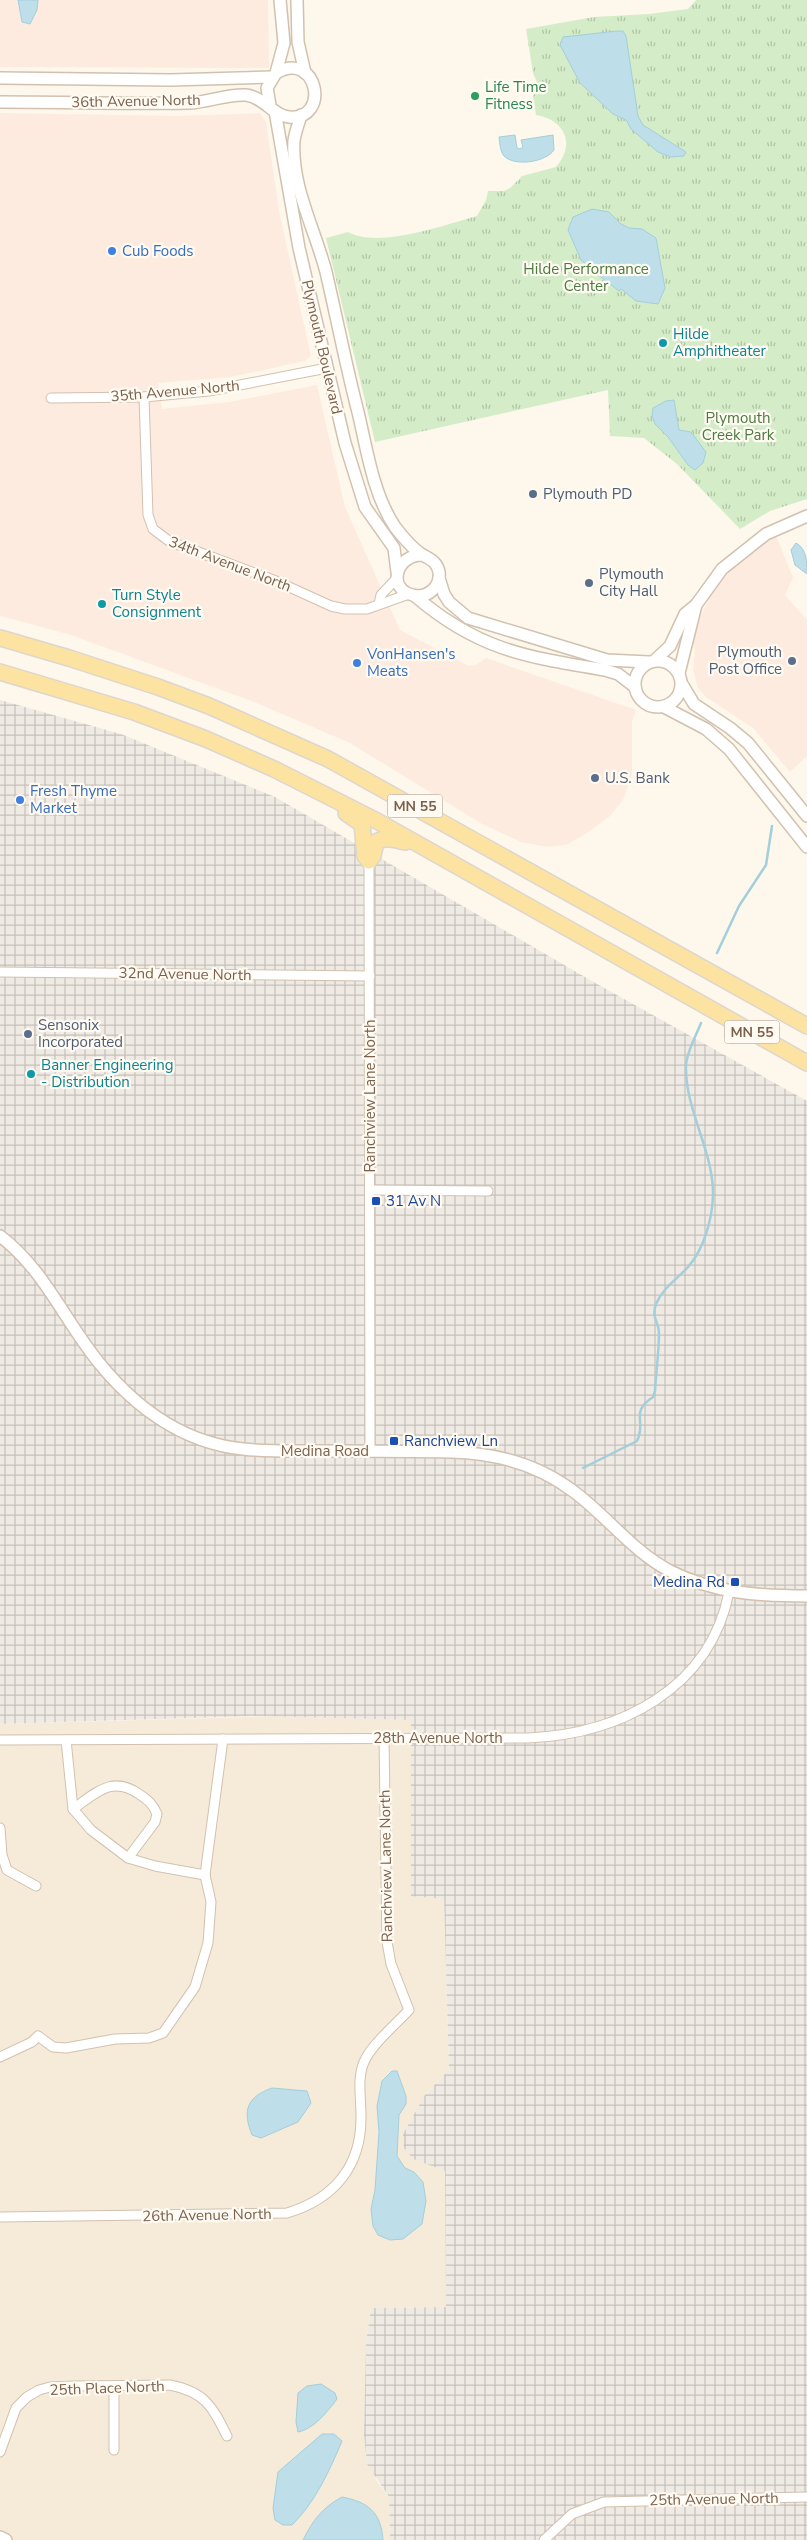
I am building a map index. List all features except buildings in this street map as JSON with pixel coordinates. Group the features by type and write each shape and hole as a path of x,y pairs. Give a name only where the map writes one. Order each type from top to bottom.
{"main road":[{"name":"MN 55","path":"0,638 69,658 210,706 328,759 807,1026"},
{"name":"MN 55","path":"0,672 59,688 134,712 206,740 282,773 424,847 807,1064"},
{"path":"245,757 273,777 358,820 364,830 365,856 368,861 373,856 376,842 382,839 387,838 424,847"},
{"path":"776,1008 807,1018"}],"street":[{"path":"274,75 294,68 305,73 312,80 316,92 312,104 301,115 287,117 272,108 266,94 284,43 280,0"},
{"path":"297,0 298,42 305,73"},
{"name":"36th Avenue North","path":"0,78 171,80 274,75"},
{"name":"36th Avenue North","path":"0,102 198,102 233,95 249,95 272,108"},
{"name":"Plymouth Boulevard","path":"272,108 299,248 356,483 365,507 394,548 397,575"},
{"name":"Plymouth Boulevard","path":"301,115 294,138 294,160 304,202 326,272 338,335 375,481 395,526 422,554"},
{"name":"35th Avenue North","path":"51,398 144,397 238,387 327,368"},
{"name":"34th Avenue North","path":"144,397 148,515 153,529 160,536 178,546 276,581 331,606 356,610 385,604 412,595"},
{"path":"806,842 729,749 706,729 664,707 645,702 638,696 635,687 638,673 670,646 685,614 696,605 717,574 755,541 777,528 807,516"},
{"path":"379,604 381,595 397,575 404,560 409,556 422,554 435,563 444,594 449,602 468,618 607,660 668,663 680,678 694,704 730,728 748,743 807,816"},
{"path":"397,575 403,590 466,632 491,645 523,656 605,670 618,674 635,687"},
{"path":"412,595 428,594 433,590 439,578"},
{"path":"664,707 677,699 696,605"},
{"name":"Ranchview Lane North","path":"368,861 370,976 370,1451"},
{"name":"32nd Avenue North","path":"0,972 370,976"},
{"path":"370,1190 488,1191"},
{"name":"Medina Road","path":"0,1236 31,1264 98,1361 117,1384 137,1403 161,1420 186,1433 241,1449 478,1453 503,1457 527,1466 573,1491 627,1540 654,1561 691,1581 729,1592"},
{"path":"729,1592 766,1596 807,1596"},
{"name":"28th Avenue North","path":"0,1740 554,1737 581,1732 631,1714 653,1702 693,1670 718,1632 729,1592"},
{"path":"0,2057 32,2042 38,2036 53,2047 66,2048 115,2039 149,2038 163,2033 185,2003 199,1977 208,1943 211,1902 205,1875 223,1738"},
{"name":"Ranchview Lane North","path":"361,2122 360,2075 363,2064 368,2054 409,2010 391,1964 387,1942 384,1738"},
{"path":"66,1740 73,1809 91,1830 128,1858 155,1866 205,1875"},
{"path":"73,1809 112,1786 130,1787 149,1801 157,1814 155,1822 128,1858"},
{"path":"0,1828 2,1856 8,1870 36,1886"},
{"name":"26th Avenue North","path":"0,2217 287,2213 320,2199 346,2174 360,2140 361,2122"},
{"path":"114,2386 114,2450"},
{"name":"25th Place North","path":"1,2446 16,2408 39,2390 50,2387 170,2386 199,2394 216,2413 227,2436"},
{"name":"25th Avenue North","path":"544,2540 572,2514 604,2502 622,2500 807,2497"},
{"path":"0,2536 6,2540"}],"shaded area":[{"path":"0,0 268,0 269,68 0,67"},
{"path":"0,113 179,116 260,113 266,122 279,211 311,356 305,361 231,377 158,383 162,409 229,402 317,385 345,507 400,630 469,666 476,665 486,658 636,710 632,722 632,774 623,800 610,816 587,833 566,845 548,847 521,842 482,824 350,743 254,702 71,635 0,616"},
{"path":"776,535 793,578 785,595 807,620 807,756 790,772 753,728 706,697 698,688 693,670 695,651 692,634 712,593 731,570"},
{"path":"0,700 121,734 275,797 590,980 807,1101 807,2540 390,2540 389,2497 367,2464 364,2434 366,2343 371,2308 446,2307 445,2171 413,2159 404,2148 403,2134 425,2095 449,2070 444,1899 411,1896 411,1720 258,1716 0,1724"},
{"path":"284,1716 411,1720 419,1896 444,1899 449,2070 425,2095 413,2159 445,2171 446,2307 371,2308 366,2343 364,2434 376,2480 389,2497 390,2540 0,2540 0,1724"}],"green space":[{"name":"Hilde Performance Center","path":"696,0 807,0 807,499 770,511 740,529 677,464 644,438 610,436 608,390 375,442 326,238 348,232 361,237 393,237 430,230 477,216 486,200 488,191 504,191 510,188 522,176 556,167 562,158 566,142 564,134 554,122 536,115 533,96 539,87 533,73 526,29 594,17 649,14 688,9"}],"water":[{"path":"18,0 38,0 37,10 30,24 22,22"},
{"path":"623,31 626,36 638,116 643,125 686,152 684,156 671,157 658,152 631,129 626,120 613,114 580,83 560,45 563,37"},
{"path":"515,135 517,148 520,149 523,147 521,140 553,135 554,150 544,158 530,162 509,159 502,152 499,137"},
{"path":"592,209 609,212 621,224 629,228 642,229 656,238 665,288 658,304 636,301 621,289 619,291 581,260 568,230 573,217"},
{"path":"674,400 679,430 691,432 706,452 703,463 695,470 688,465 668,437 655,424 652,415 653,408 666,401"},
{"path":"796,543 804,552 807,574 795,565 791,550"},
{"path":"392,2071 397,2071 406,2096 406,2104 399,2115 397,2156 405,2168 414,2172 423,2182 426,2201 422,2224 403,2239 390,2240 378,2235 373,2226 371,2209 375,2190 379,2132 377,2106 382,2081"},
{"path":"272,2088 307,2091 311,2103 298,2122 261,2138 252,2135 247,2112 252,2100"},
{"path":"321,2384 335,2393 337,2399 315,2423 298,2432 296,2422 298,2393 307,2386"},
{"path":"322,2434 334,2434 342,2441 321,2486 300,2517 292,2525 283,2525 275,2520 273,2508 278,2472"},
{"path":"342,2497 366,2505 372,2510 382,2530 383,2540 303,2540 310,2526 319,2515"}],"waterway":[{"path":"717,953 739,906 766,865 772,826"},
{"path":"583,1468 637,1441 640,1434 640,1413 646,1403 653,1397 655,1391 659,1347 659,1329 654,1313 656,1304 666,1289 694,1260 703,1243 709,1224 713,1196 712,1179 690,1099 686,1066 689,1050 701,1023"}],"place":[{"name":"Life Time Fitness","path":"475,96"},
{"name":"Cub Foods","path":"112,251"},
{"name":"Hilde Amphitheater","path":"663,343"},
{"name":"Plymouth PD","path":"533,494"},
{"name":"Plymouth City Hall","path":"589,583"},
{"name":"Turn Style Consignment","path":"102,604"},
{"name":"Plymouth Post Office","path":"792,661"},
{"name":"VonHansen's Meats","path":"357,663"},
{"name":"U.S. Bank","path":"595,778"},
{"name":"Fresh Thyme Market","path":"20,800"},
{"name":"Sensonix Incorporated","path":"28,1034"},
{"name":"Banner Engineering - Distribution","path":"31,1074"},
{"name":"31 Av N","path":"376,1201"},
{"name":"Ranchview Ln","path":"394,1441"},
{"name":"Medina Rd","path":"735,1582"}],"park label":[{"name":"Plymouth Creek Park","path":"738,426"}]}
